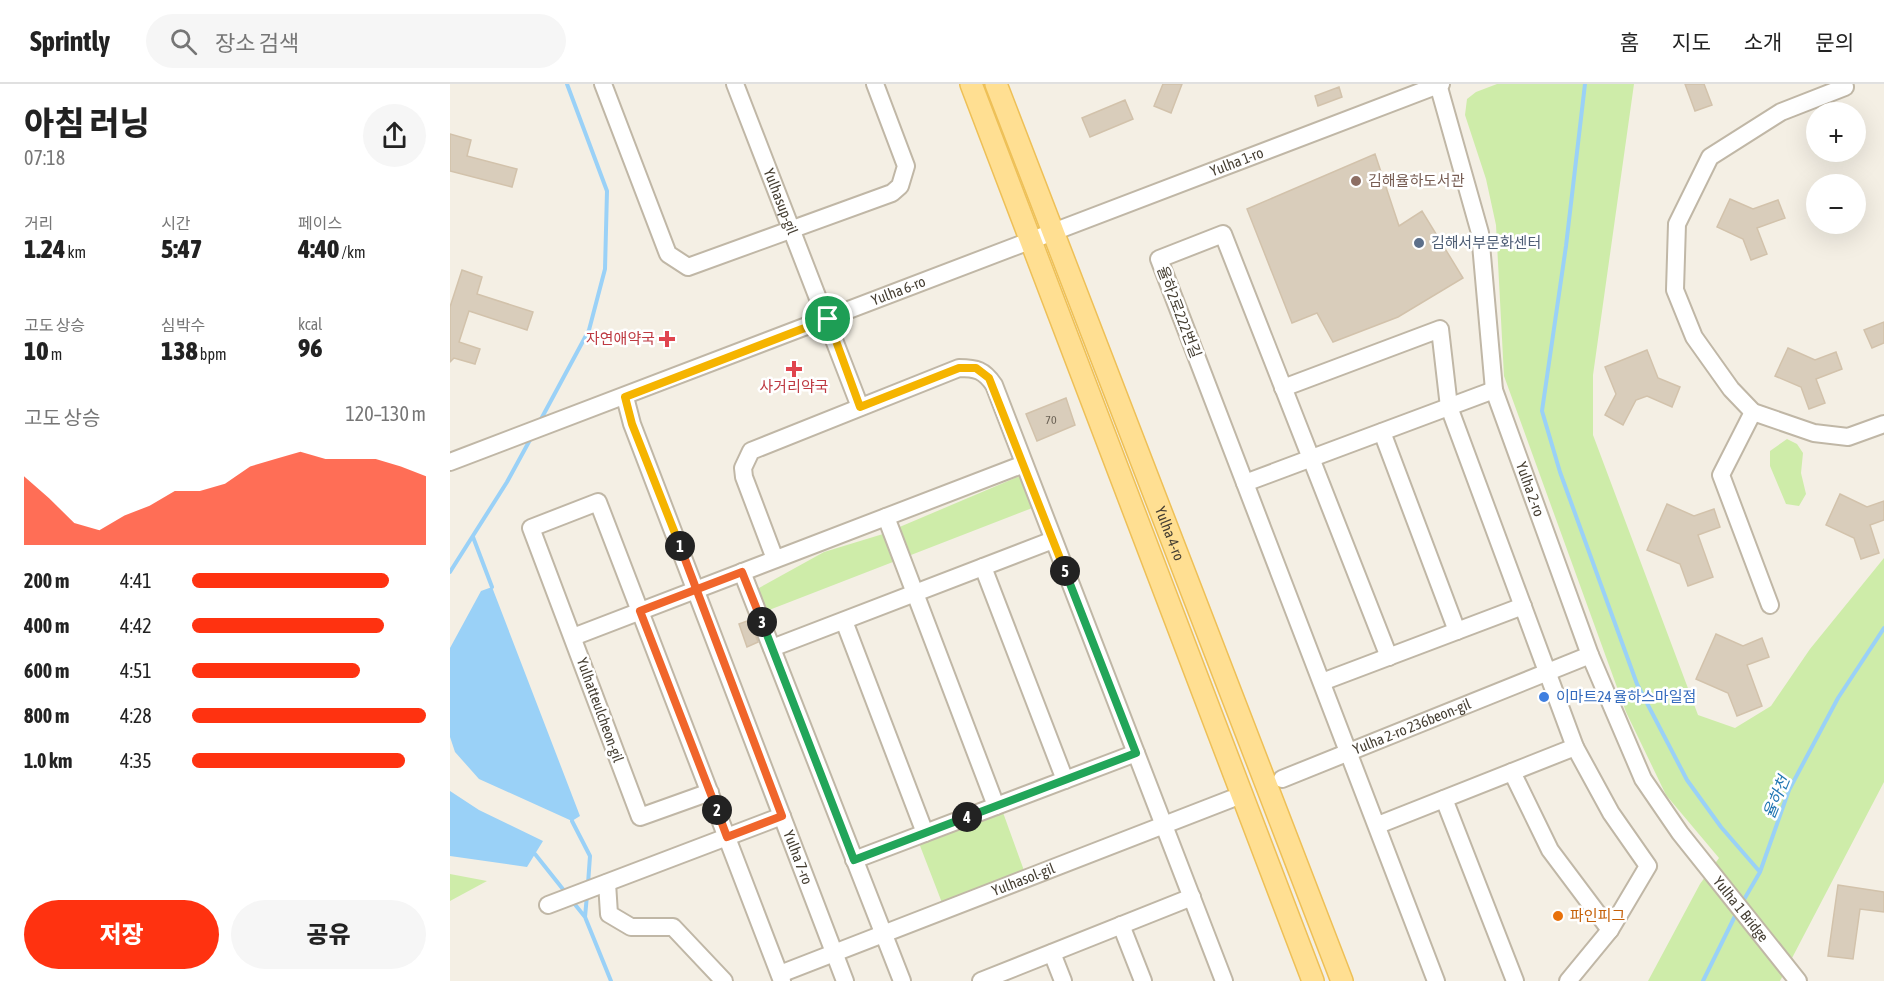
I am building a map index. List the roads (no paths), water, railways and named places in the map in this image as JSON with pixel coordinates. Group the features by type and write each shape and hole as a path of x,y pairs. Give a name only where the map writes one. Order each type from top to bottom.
{"main road":[{"name":"Yulha 4-ro","path":"971,84 1313,981"},
{"name":"Yulha 4-ro","path":"996,84 1342,981"}],"street":[{"path":"603,84 668,254 677,262 688,267 892,193 900,186 906,166 874,84"},
{"name":"Yulhasup-gil","path":"735,84 828,319 860,407"},
{"name":"Yulha 1-ro","path":"1031,241 1439,84"},
{"name":"Yulha 2-ro","path":"1439,84 1480,233 1494,390 1590,655 1643,779 1680,833 1707,865"},
{"path":"1862,84 1845,86 1781,112 1710,157 1677,224 1675,290 1694,337 1731,389 1753,412 1814,434 1848,436 1884,424"},
{"name":"율하2로222번길","path":"1349,753 1159,259 1222,234 1389,657"},
{"name":"Yulha 6-ro","path":"450,462 1031,241"},
{"path":"1283,388 1440,329 1449,407 1575,747 1611,813 1648,866 1610,930 1568,981"},
{"path":"775,559 744,477 745,460 751,451 959,368 976,368 983,372 994,385 1224,981"},
{"path":"1245,483 1494,390"},
{"name":"Yulha 7-ro","path":"625,397 632,424 845,981"},
{"path":"1753,412 1720,475 1770,605"},
{"path":"1382,432 1457,631"},
{"path":"573,637 1024,464"},
{"name":"Yulhatteulcheon-gil","path":"598,502 640,611 710,792 640,817 531,528 598,502"},
{"path":"886,517 996,806"},
{"path":"772,648 1053,540"},
{"path":"983,567 1065,780"},
{"path":"742,572 902,981"},
{"path":"1322,682 1523,606"},
{"path":"844,621 925,833"},
{"name":"Yulha 2-ro 236beon-gil","path":"1436,981 1349,753 1590,655"},
{"path":"1378,825 1575,747"},
{"path":"854,860 1136,753"},
{"path":"1282,779 1349,753"},
{"path":"1512,772 1550,850 1610,930"},
{"path":"710,792 781,978"},
{"name":"Yulhasol-gil","path":"781,978 835,953 1231,799"},
{"path":"1444,799 1515,981"},
{"path":"548,905 782,816"},
{"name":"Yulha 1 Bridge","path":"1707,865 1798,981"},
{"path":"600,886 609,914 631,927 673,927 724,981"},
{"path":"983,980 1192,897"},
{"path":"1121,925 1143,981"},
{"path":"1052,953 1063,981"}],"water":[{"path":"492,587 580,816 572,821 479,779 455,752 450,737 450,648 481,591"},
{"path":"450,791 479,810 543,841 527,867 450,856"}],"waterway":[{"path":"540,421 589,330 605,269 607,191 567,84"},
{"path":"1585,84 1566,246 1542,411 1560,472 1637,684 1687,780 1721,827 1760,872"},
{"path":"450,572 507,482 531,438"},
{"path":"473,537 492,587"},
{"name":"율하천","path":"1742,903 1760,872 1789,790 1838,698 1884,628"},
{"path":"572,821 590,856 588,884"},
{"path":"535,854 566,893"},
{"path":"585,917 587,895"},
{"path":"573,902 585,917 611,981"},
{"name":"율하천","path":"1703,981 1737,912"}],"place":[{"name":"김해율하도서관","path":"1356,181"},
{"name":"김해서부문화센터","path":"1419,243"},
{"name":"자연애약국","path":"667,339"},
{"name":"사거리약국","path":"794,369"},
{"name":"이마트24 율하스마일점","path":"1544,697"},
{"name":"파인피그","path":"1558,916"}]}
